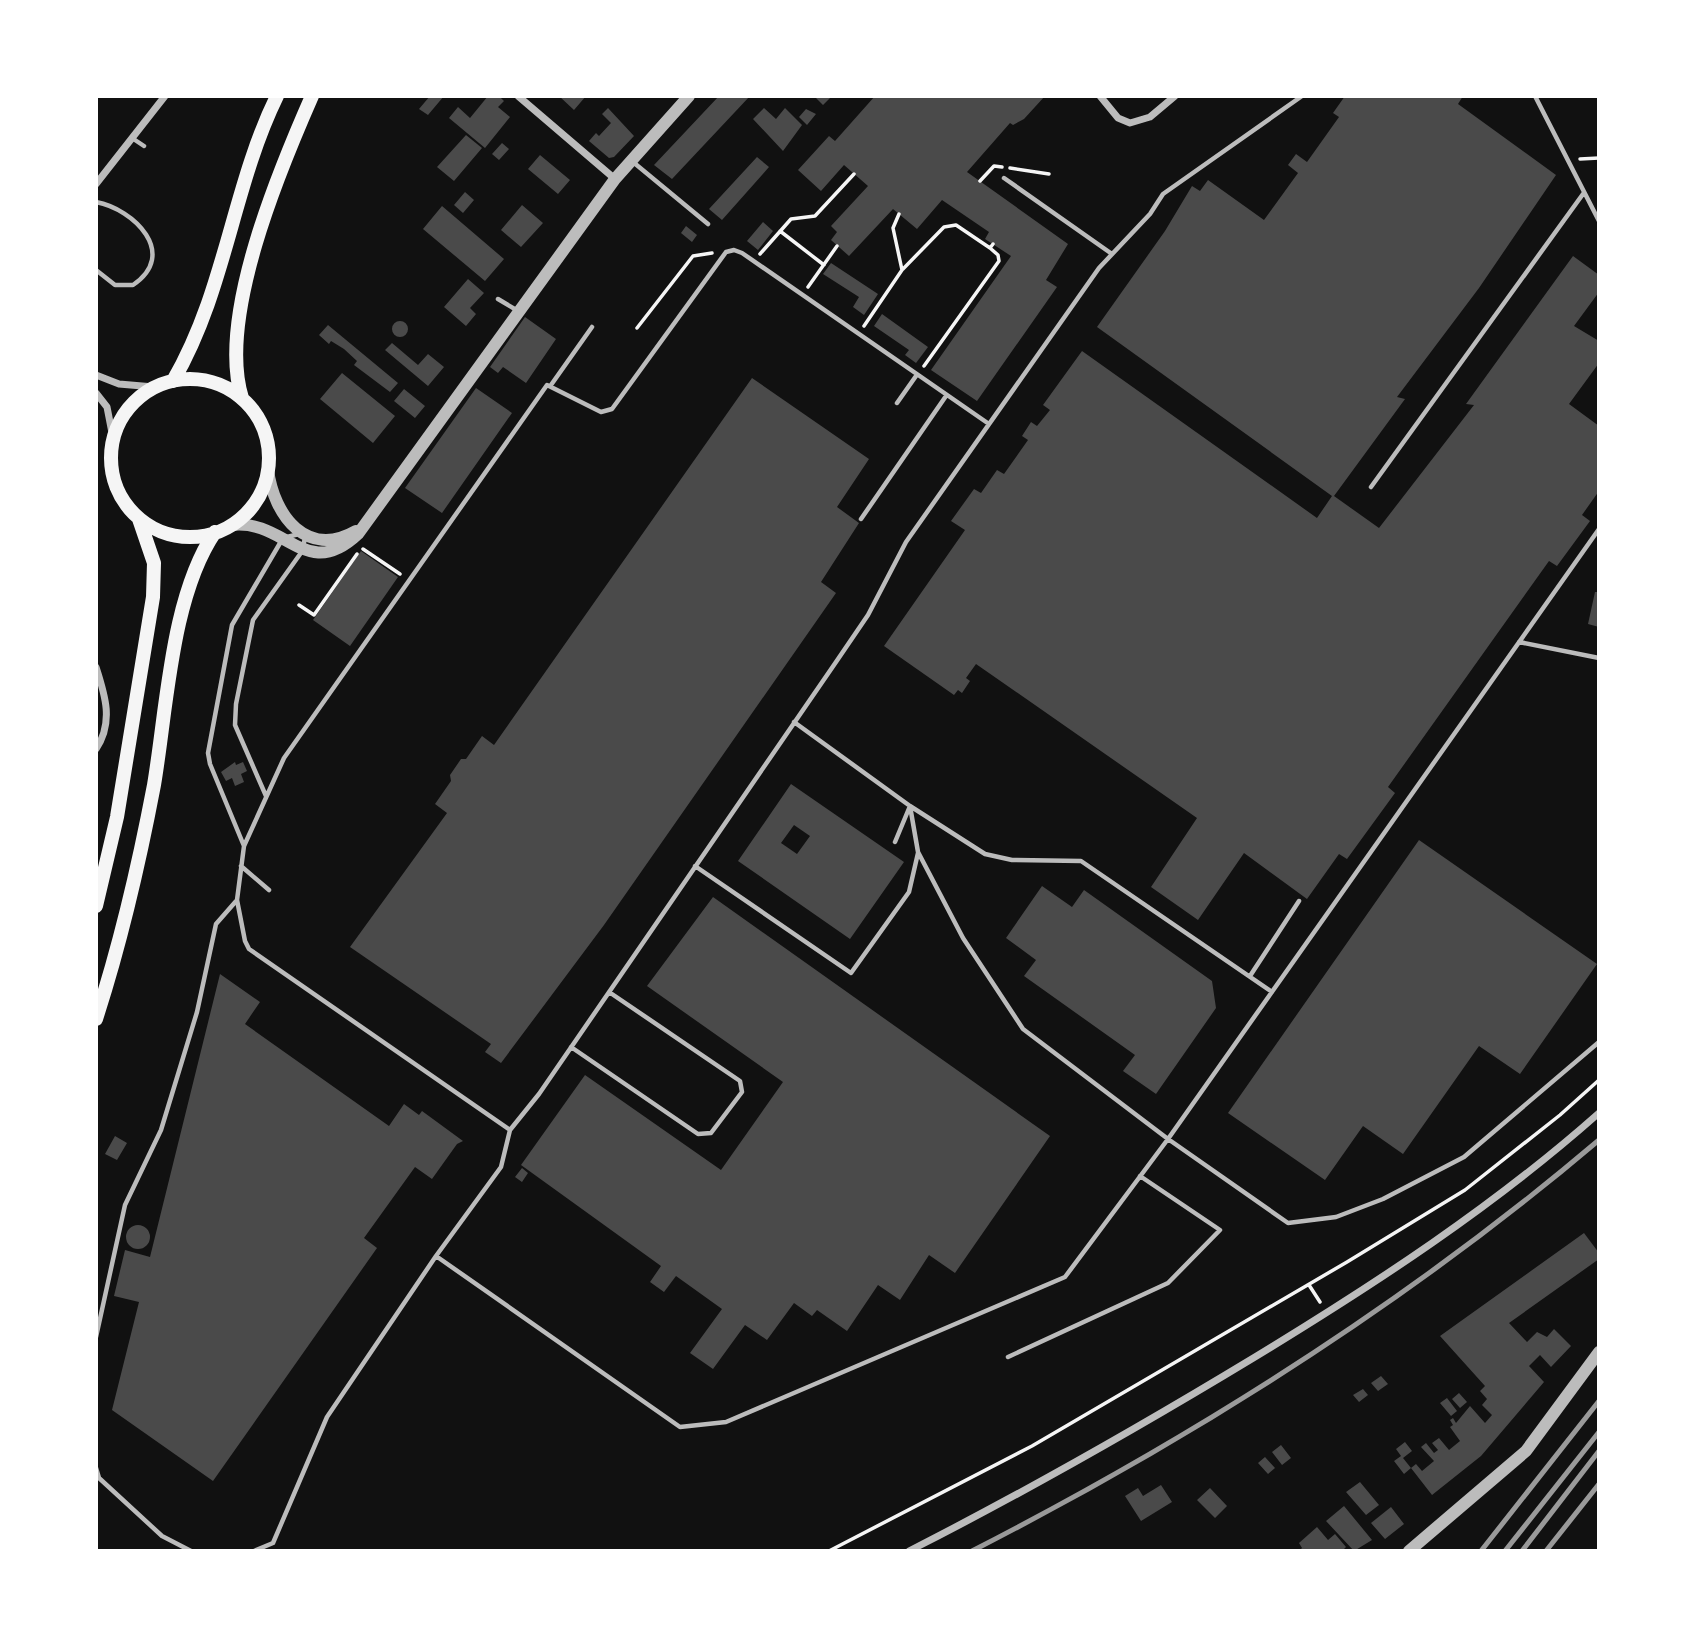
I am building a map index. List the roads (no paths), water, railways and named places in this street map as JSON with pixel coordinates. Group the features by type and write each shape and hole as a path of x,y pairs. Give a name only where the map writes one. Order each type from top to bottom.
{"main road":[{"path":"173,381 202,324 257,142 277,96"},
{"path":"138,517 162,531 179,536 215,532 232,524 256,501 268,470 264,431 242,398 236,376 236,341 251,266 275,187 312,96"},
{"path":"96,906 117,817 153,597 154,563 138,517 116,485 111,462 113,438 128,408 153,387 173,381 205,380 221,385 242,398"},
{"path":"96,1019 124,924 144,836 192,576 198,558 215,532"}],"street":[{"path":"96,184 164,96"},
{"path":"517,96 615,179"},
{"path":"232,524 257,526 303,550 322,555 339,550 358,534 615,179 689,96"},
{"path":"1100,96 1124,121 1143,120 1175,96"},
{"path":"96,375 119,384 153,387"},
{"path":"96,393 107,407 113,438"},
{"path":"268,470 273,496 281,512 305,534 332,541 355,532 374,515"},
{"path":"96,667 107,709 104,735 96,749"},
{"path":"909,1551 1125,1436 1326,1313 1450,1231 1599,1113"},
{"path":"1409,1551 1526,1451 1599,1352"}],"lane":[{"path":"254,1551 273,1543 327,1417 436,1256 501,1167 510,1130 571,1047 868,615 905,542 989,424 1112,254 1150,214 1160,197 1302,96"},
{"path":"1535,96 1599,221"},
{"path":"132,138 145,146"},
{"path":"631,160 708,223"},
{"path":"1004,178 1112,254"},
{"path":"1371,487 1583,194"},
{"path":"96,202 118,207 136,220 147,236 152,253 147,271 133,285 115,285 96,270"},
{"path":"551,385 601,411 612,409 726,252 733,250 754,261 916,376 989,424"},
{"path":"498,299 518,312"},
{"path":"510,1130 249,949 237,900 244,846 284,758 547,385 551,385 592,327"},
{"path":"897,404 916,376"},
{"path":"862,519 946,396"},
{"path":"436,1256 680,1427 726,1422 1065,1278 1168,1139 1599,529"},
{"path":"244,846 209,764 208,753 232,625 283,538 293,533 305,534 303,550 253,620 236,704 235,724 267,797"},
{"path":"1519,642 1599,659"},
{"path":"794,722 910,806 985,854 1012,860 1081,861 1272,992"},
{"path":"895,842 910,806"},
{"path":"910,806 918,852 963,938 1023,1028 1168,1139 1288,1223 1336,1217 1383,1199 1464,1157 1599,1042"},
{"path":"695,866 851,973 909,892 918,852"},
{"path":"241,866 269,890"},
{"path":"96,1337 125,1205 161,1130 197,1012 216,924 237,900"},
{"path":"1250,976 1299,901"},
{"path":"571,1047 698,1134 711,1133 742,1091 740,1081 609,992"},
{"path":"1008,1357 1168,1283 1220,1230 1140,1176"},
{"path":"96,1468 99,1478 162,1536 191,1551"}],"railway":[{"path":"972,1551 1137,1461 1298,1364 1452,1257 1599,1140"},
{"path":"1481,1551 1599,1401"},
{"path":"1505,1551 1599,1432"},
{"path":"1522,1551 1599,1451"},
{"path":"1546,1551 1599,1484"}]}
